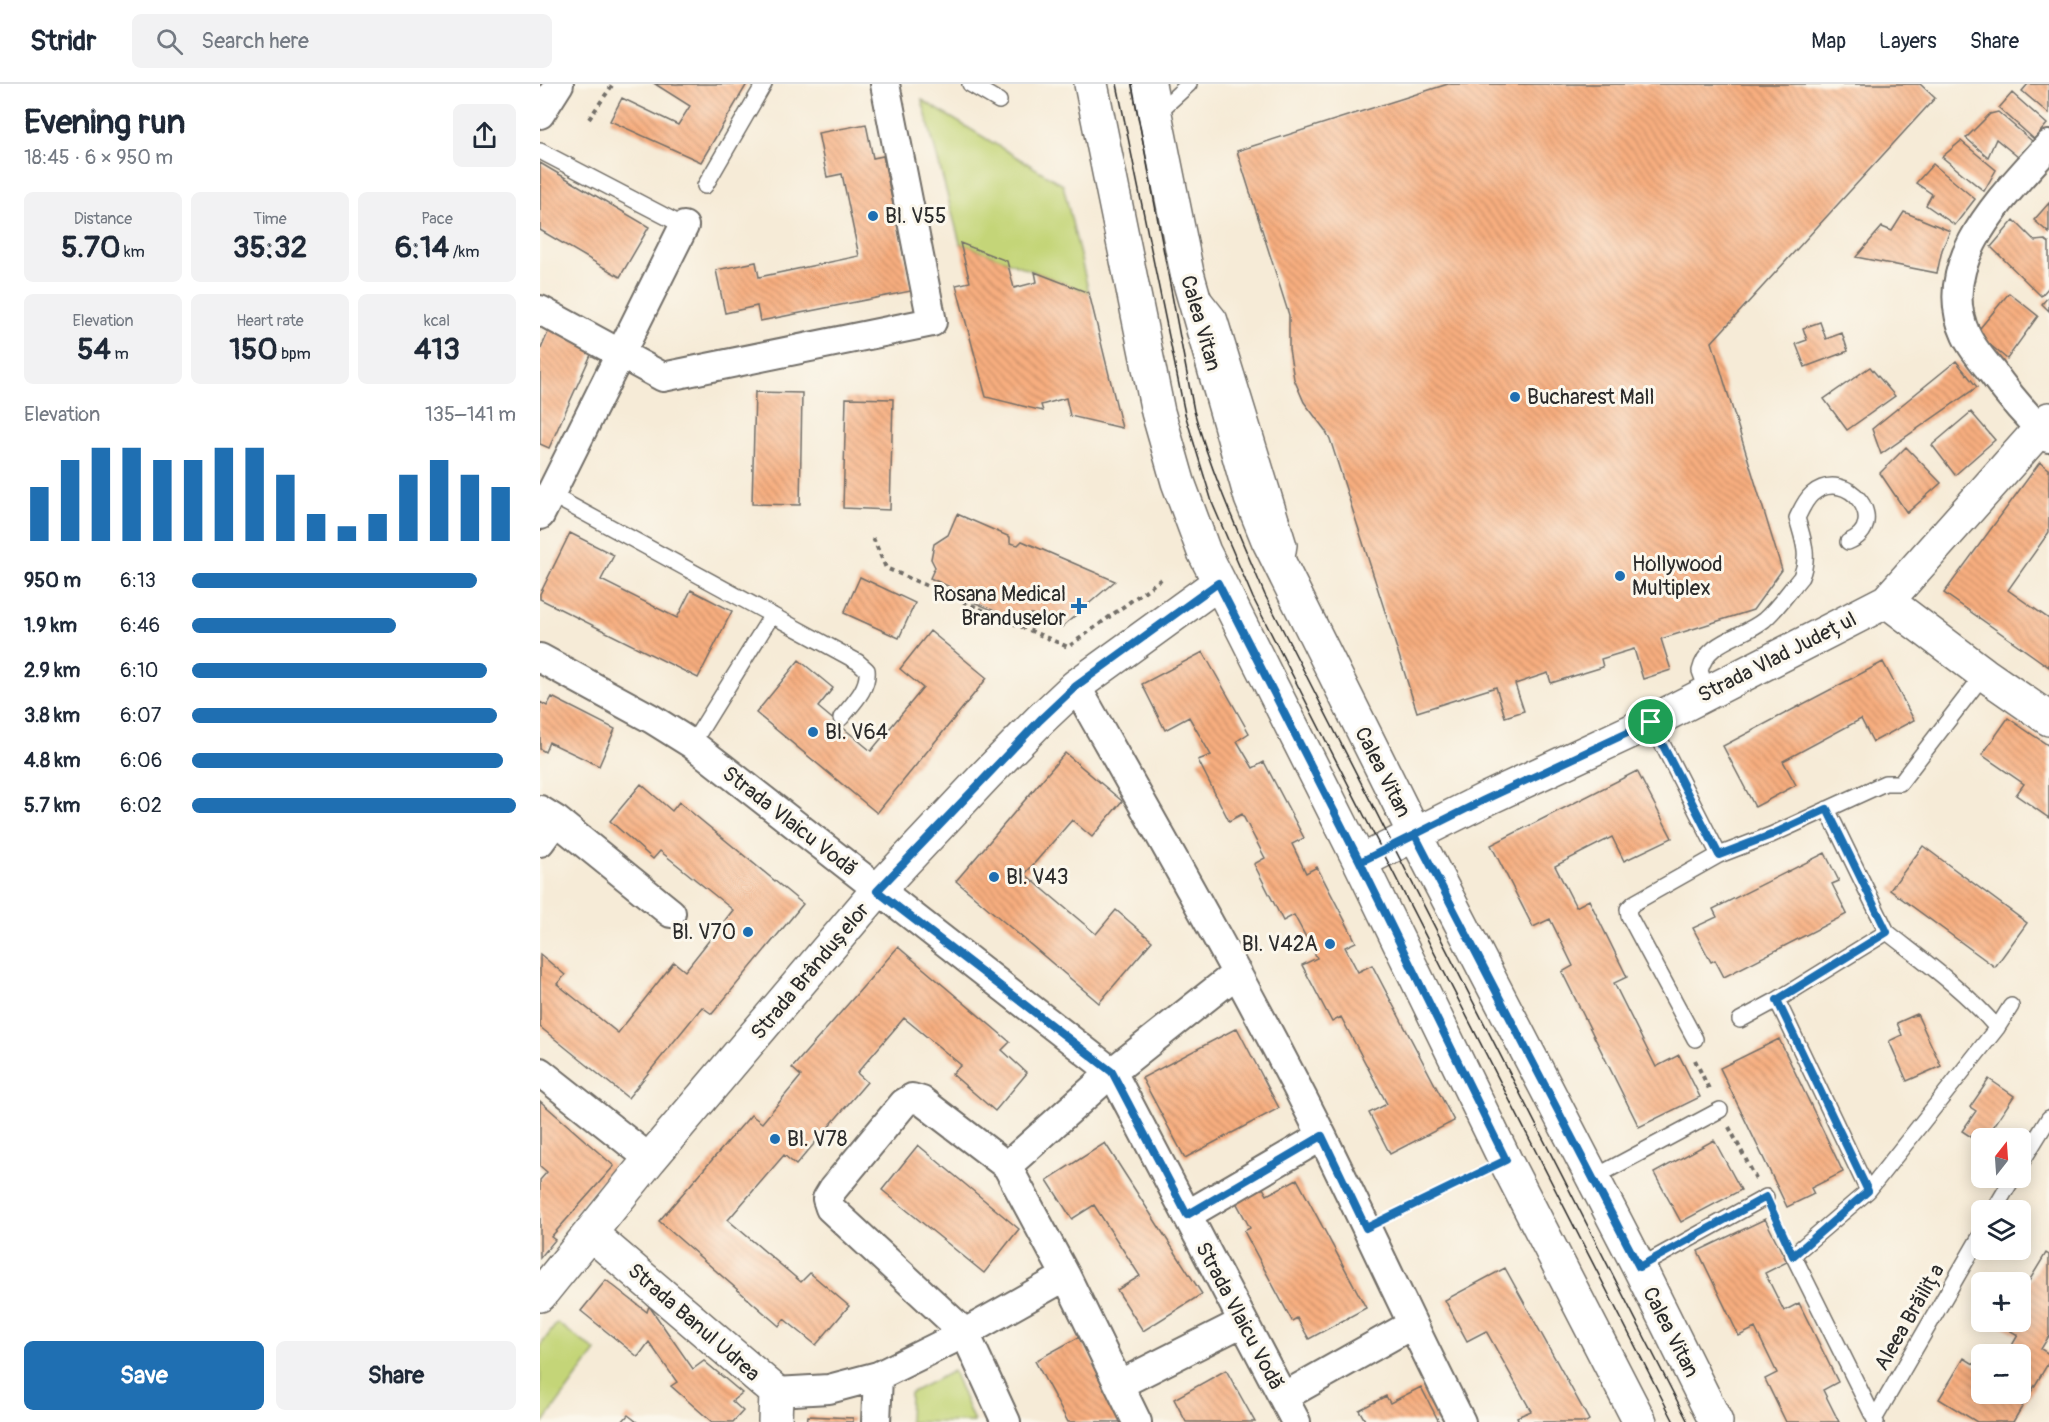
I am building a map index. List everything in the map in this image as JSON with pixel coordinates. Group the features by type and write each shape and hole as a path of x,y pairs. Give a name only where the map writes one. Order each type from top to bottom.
{"main road":[{"path":"1092,84 1158,412 1178,482 1196,531 1218,583 1360,862 1506,1160 1640,1422"},
{"name":"Calea Vitan","path":"1152,100 1187,273 1251,498 1284,576 1415,835 1639,1267 1716,1422"},
{"name":"Strada Vlad Județul","path":"1360,862 1651,722 1887,601 2046,429"},
{"name":"Strada Brândușelor","path":"540,1295 650,1159 877,891 1040,720 1076,686 1218,583"},
{"path":"1887,601 1984,674 2049,719"},
{"name":"Strada Banul Udrea","path":"590,1233 776,1407"}],"street":[{"path":"540,114 560,84"},
{"path":"540,310 663,377 932,322 885,84"},
{"path":"2046,429 2010,397 1966,335 1959,310 1958,285 1964,260 1974,238 1998,203 2049,145"},
{"path":"544,499 684,226"},
{"name":"Strada Vlaicu Vodă","path":"540,658 652,719 692,744 877,891 1112,1072 1296,1422"},
{"path":"1076,686 1237,974 1322,1136 1411,1325 1461,1422"},
{"path":"545,824 671,913"},
{"path":"1007,1166 1112,1072 1237,974"},
{"path":"540,1072 650,1159"},
{"path":"1006,1422 965,1333 831,1208 827,1199 904,1103 912,1098 922,1101 1007,1166 1066,1275 1137,1422"},
{"path":"1187,1215 1322,1136"},
{"path":"776,1407 829,1389 878,1376 965,1333 1066,1275"},
{"path":"1120,1384 1243,1322"},
{"path":"1283,1397 1411,1325"},
{"path":"876,1422 878,1376"}],"lane":[{"path":"705,186 764,84"},
{"path":"970,84 999,101"},
{"path":"1152,100 1190,84"},
{"path":"540,151 684,226"},
{"path":"1708,693 1700,671 1706,654 1759,624 1801,577 1806,552 1797,518 1811,495 1820,489 1832,486 1843,487 1860,499 1865,508 1865,526 1857,538 1848,542"},
{"path":"544,499 772,615 858,663 867,670 868,678 865,686 841,718"},
{"path":"692,744 772,615"},
{"path":"1695,1039 1629,916 1628,909 1634,903 1719,855 1771,835 1885,783 1900,783 1984,674"},
{"path":"1651,722 1719,855"},
{"path":"1827,809 1887,932 1984,1012 1997,1028"},
{"path":"1740,1020 1777,1000 1887,932"},
{"path":"1777,1000 1868,1191"},
{"path":"1876,1420 1793,1256 1868,1191 1997,1028 2011,1006"},
{"path":"1593,1178 1720,1110"},
{"path":"2031,1147 2049,1118"},
{"path":"1639,1267 1766,1197"},
{"name":"Aleea Brăilița","path":"1876,1420 1971,1252"}],"path":[{"path":"589,119 613,84"},
{"path":"873,538 886,568 1068,647 1164,577"},
{"path":"1695,1039 1694,1059 1766,1197 1793,1256"},
{"path":"1366,1228 1506,1160"}],"green space":[{"path":"922,100 1063,185 1089,293 960,243"},
{"path":"557,1323 596,1351 544,1422 540,1422 540,1346"},
{"path":"953,1371 974,1422 909,1422 910,1393"}],"building":[{"path":"655,84 747,84 701,162 610,121 622,98 678,125 690,106"},
{"name":"Bucharest Mall","path":"1448,84 1920,84 1935,98 1712,342 1782,570 1753,610 1661,639 1671,670 1643,679 1634,649 1601,659 1603,667 1551,683 1548,673 1515,684 1524,711 1505,717 1496,687 1417,712 1330,439 1304,402 1294,379 1289,349 1289,315 1237,151"},
{"path":"2028,84 2049,84 2049,114 2022,91"},
{"path":"2012,93 2047,124 2034,139 1999,108"},
{"path":"1998,112 2032,141 2018,157 1996,139 1988,157 1966,138 1990,114"},
{"name":"Bl. V55","path":"866,124 873,158 883,156 911,291 760,321 757,306 725,313 716,270 756,262 759,277 859,256 842,174 827,177 818,133"},
{"path":"1961,141 1996,170 1984,191 1942,157"},
{"path":"540,163 649,227 620,277 540,230"},
{"path":"1933,164 1975,199 1955,225 1926,205 1932,194 1916,183"},
{"path":"2049,203 2049,233 2034,220"},
{"path":"1904,212 1950,231 1942,250 1937,273 1856,257 1882,227 1892,231"},
{"path":"2014,220 2035,241 2045,240 2049,243 2049,287 2041,296 1991,247"},
{"path":"960,243 1007,261 1014,288 1037,282 1035,272 1089,293 1122,428 1070,416 1066,398 1041,405 1043,411 986,397 956,285 970,282"},
{"path":"2009,293 2038,316 2007,359 1976,333"},
{"path":"2049,296 2049,311 2042,304"},
{"path":"1820,322 1826,339 1842,333 1848,351 1805,367 1796,344 1807,340 1803,328"},
{"path":"550,328 594,348 549,448 540,444 540,351"},
{"path":"1956,361 1977,387 1881,454 1872,429"},
{"path":"1870,367 1895,396 1847,430 1824,399"},
{"path":"755,392 802,393 800,505 752,504"},
{"path":"846,398 893,399 890,510 843,508"},
{"path":"1971,412 1995,440 1955,475 1932,445"},
{"path":"1906,447 1941,483 1907,513 1880,473"},
{"path":"2040,462 2049,469 2049,532 2008,590 2049,619 2049,667 1944,593"},
{"path":"957,514 1010,537 1010,543 1018,545 1022,541 1115,581 1062,627 1031,614 1027,619 1015,614 1009,617 954,594 948,586 930,578 935,567 931,559 934,544 948,535"},
{"path":"570,533 614,555 601,580 677,618 691,590 732,611 698,678 540,599 540,594"},
{"path":"860,577 915,603 899,638 844,613"},
{"name":"Bl. V64","path":"930,631 987,678 877,813 756,713 799,660 833,688 818,707 871,751 923,688 900,669"},
{"name":"Bl. V42A","path":"1203,652 1249,733 1237,741 1253,768 1264,762 1304,838 1292,844 1306,873 1317,867 1356,942 1345,947 1358,972 1372,965 1454,1121 1390,1154 1369,1113 1387,1104 1341,1017 1332,1022 1302,965 1317,958 1294,915 1283,921 1254,864 1265,858 1242,814 1229,821 1198,760 1211,755 1189,717 1165,730 1142,684"},
{"path":"1883,662 1914,720 1873,742 1861,719 1783,761 1796,785 1755,807 1723,746"},
{"path":"552,697 615,729 599,766 549,742 545,752 540,749 540,702 547,706"},
{"path":"2008,718 2049,746 2049,818 2016,795 2024,784 1982,755"},
{"name":"Bl. V43","path":"1065,753 1122,801 1092,837 1072,820 1025,874 1096,934 1116,910 1152,941 1099,1003 956,881"},
{"path":"1637,771 1672,838 1624,861 1612,837 1555,866 1576,907 1589,900 1627,977 1614,983 1656,1067 1679,1055 1700,1097 1639,1127 1562,972 1573,966 1550,919 1533,927 1491,845"},
{"name":"Bl. V70","path":"641,784 672,811 679,802 803,904 712,1014 702,1007 628,1098 540,1027 540,954 565,975 557,984 618,1033 674,962 685,971 733,910 660,851 653,859 610,821"},
{"path":"1923,846 2027,923 1995,967 1890,890"},
{"path":"1825,853 1839,881 1832,884 1847,914 1724,977 1715,960 1711,962 1693,928 1717,917 1713,909"},
{"name":"Bl. V78","path":"898,947 1010,1042 1002,1050 1027,1073 995,1111 952,1074 961,1065 904,1018 857,1073 867,1082 796,1165 784,1155 728,1220 801,1282 810,1273 849,1306 816,1345 784,1319 779,1326 659,1221 751,1115 762,1123 801,1076 792,1068"},
{"path":"1917,1014 1941,1066 1907,1081 1889,1041 1902,1035 1897,1023"},
{"path":"1237,1028 1279,1108 1185,1158 1142,1078"},
{"path":"1779,1039 1843,1172 1811,1188 1814,1194 1787,1207 1720,1068"},
{"path":"1989,1079 2014,1096 1993,1128 1971,1128 1971,1137 1962,1131 1976,1111 1970,1107"},
{"path":"540,1101 614,1166 551,1237 555,1240 540,1258 540,1180 547,1172 540,1166"},
{"path":"1714,1140 1741,1190 1681,1222 1654,1173"},
{"path":"1105,1143 1202,1294 1143,1331 1117,1290 1140,1276 1094,1205 1072,1219 1047,1180"},
{"path":"918,1145 1019,1229 984,1273 882,1190"},
{"path":"1297,1179 1366,1308 1309,1339 1297,1318 1292,1321 1244,1231 1250,1228 1236,1202 1263,1188 1267,1195"},
{"path":"1765,1219 1787,1262 1765,1273 1784,1311 1799,1303 1838,1382 1823,1390 1839,1422 1786,1422 1765,1379 1777,1373 1755,1328 1739,1336 1698,1251"},
{"path":"2046,1253 2049,1255 2049,1336 2041,1349 2049,1354 2049,1362 2031,1392 2031,1344 2013,1344 2018,1335 2013,1332 2031,1332 2031,1278"},
{"path":"1505,1268 1589,1420 1586,1422 1519,1422 1517,1417 1531,1411 1486,1331 1467,1341 1445,1300"},
{"path":"606,1280 647,1312 649,1306 693,1369 704,1361 742,1393 732,1401 743,1411 733,1422 712,1422 671,1386 677,1382 649,1342 638,1357 581,1311"},
{"path":"1079,1337 1126,1422 1068,1422 1035,1361"},
{"path":"1964,1358 1971,1362 1971,1404 2024,1404 2013,1422 1977,1422 1939,1399"},
{"path":"1226,1370 1255,1422 1186,1422 1174,1399"},
{"path":"1421,1387 1439,1422 1366,1422 1359,1410 1386,1396 1390,1403"},
{"path":"628,1415 637,1422 622,1422"},
{"path":"808,1416 853,1418 853,1422 807,1422"}],"tram line":[{"path":"1117,84 1185,414 1213,505 1253,598 1674,1422"},
{"path":"1132,84 1194,411 1209,458 1236,527 1265,595 1688,1422"}],"place":[{"name":"Bl. V55","path":"873,216"},
{"name":"Bucharest Mall","path":"1515,397"},
{"name":"Hollywood Multiplex","path":"1620,576"},
{"name":"Rosana Medical Branduselor","path":"1079,606"},
{"name":"Bl. V64","path":"813,732"},
{"name":"Bl. V43","path":"994,877"},
{"name":"Bl. V70","path":"748,932"},
{"name":"Bl. V42A","path":"1330,944"},
{"name":"Bl. V78","path":"775,1139"}],"route":[{"path":"1651,722 1484,800 1360,862 1218,583 1076,686 986,775 877,891 1112,1072 1187,1215 1322,1136 1366,1228 1506,1160 1360,862 1415,835 1639,1267 1766,1197 1793,1256 1868,1191 1777,1000 1887,932 1827,809 1771,835 1719,855 1651,722"}]}
